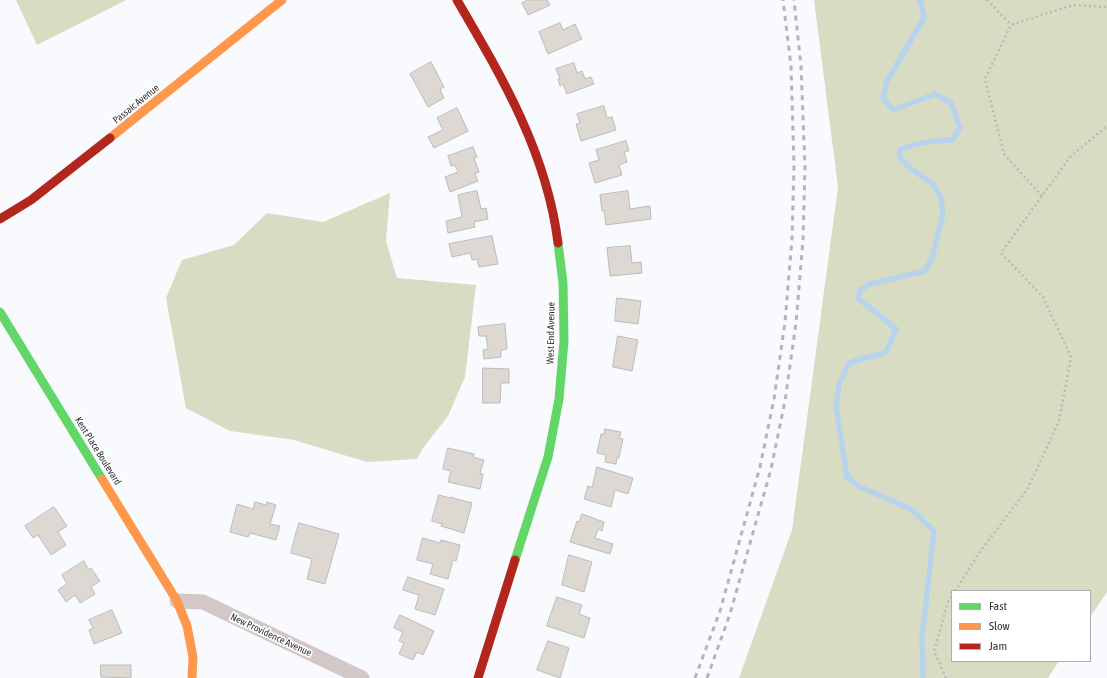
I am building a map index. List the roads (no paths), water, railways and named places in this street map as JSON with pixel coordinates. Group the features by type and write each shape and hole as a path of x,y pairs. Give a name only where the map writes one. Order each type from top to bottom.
{"street":[{"name":"Passaic Avenue","path":"0,219 68,173 282,0"},
{"name":"West End Avenue","path":"457,0 499,72 523,121 542,168 556,225 563,283 563,348 559,399 548,456 478,678"},
{"name":"Kent Place Boulevard","path":"0,312 177,601 187,626 193,656 192,678"},
{"name":"New Providence Avenue","path":"177,601 203,602 362,678"}],"waterway":[{"path":"918,0 921,2 924,18 887,81 883,98 893,110 935,94 951,103 960,128 952,140 932,141 906,147 900,150 900,158 911,169 933,184 941,198 943,214 932,258 925,271 870,284 860,290 858,298 896,329 886,352 849,363 839,385 836,406 847,477 860,487 911,509 934,531 922,638 923,678"}],"railway":[{"path":"695,678 720,611 760,467 774,399 785,322 792,239 794,166 791,66 783,0"},
{"path":"707,678 730,614 771,469 785,401 796,323 803,240 805,166 801,66 794,0"}]}
